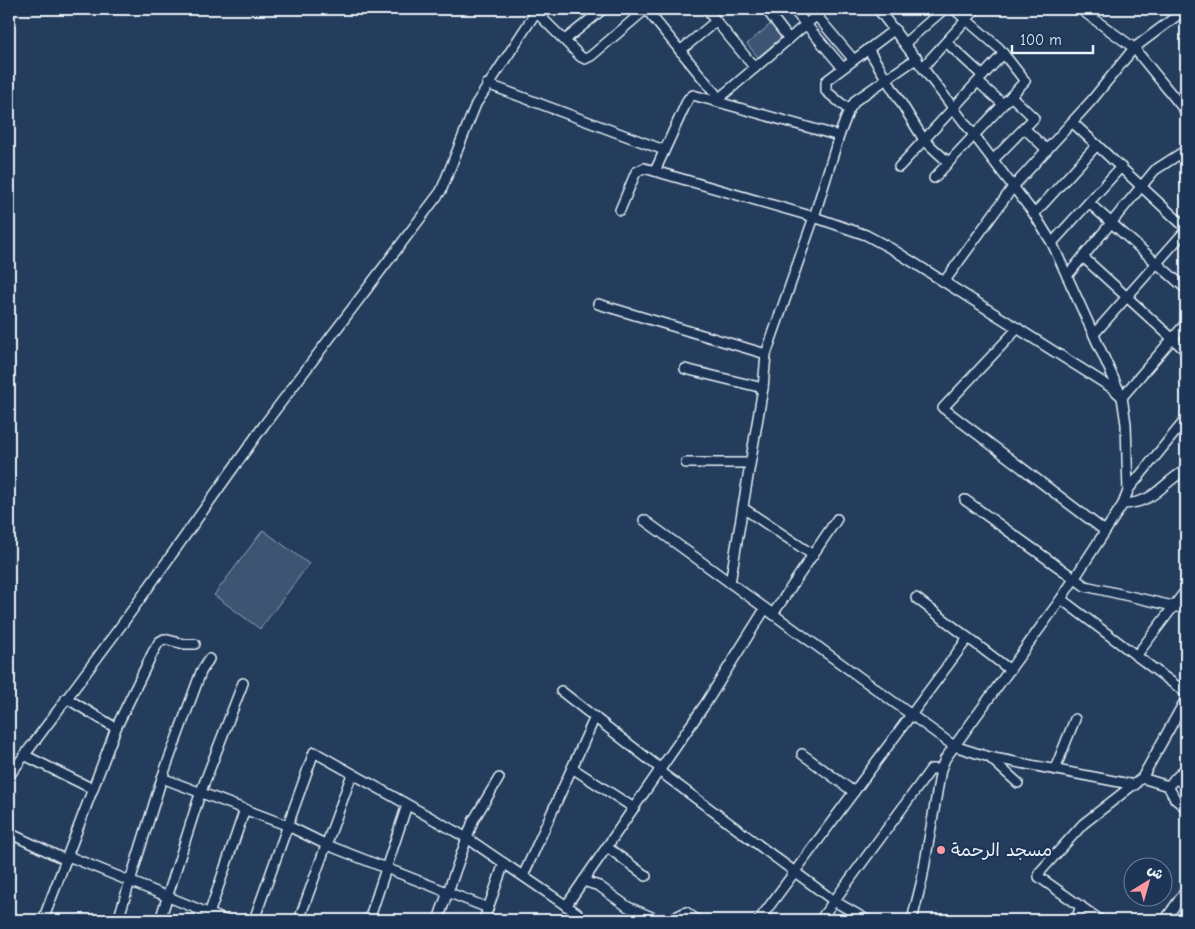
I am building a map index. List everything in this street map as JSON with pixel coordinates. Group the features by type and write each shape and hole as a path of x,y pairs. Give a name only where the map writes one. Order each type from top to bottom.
{"street":[{"path":"565,40 602,9"},
{"path":"706,9 755,68"},
{"path":"766,9 789,38"},
{"path":"793,9 842,67"},
{"path":"718,99 806,24 814,12 824,9"},
{"path":"905,43 944,9"},
{"path":"934,178 1025,81 1003,54 954,9"},
{"path":"923,67 976,9"},
{"path":"1080,9 1134,48 1186,112"},
{"path":"944,282 1013,187 1072,122 1134,48 1186,9"},
{"path":"9,776 123,623 264,425 441,191 476,104 487,84 537,10 581,57 588,58 644,10 680,50 718,99"},
{"path":"882,10 1034,214 1052,243 1122,397 1127,433 1128,490"},
{"path":"814,12 853,59"},
{"path":"680,50 716,21"},
{"path":"849,110 825,88 826,82 842,67 895,29"},
{"path":"946,42 1003,104"},
{"path":"868,49 924,140 948,162"},
{"path":"899,167 1003,54"},
{"path":"730,583 763,388 766,354 814,217 839,136 849,110 859,98 917,58"},
{"path":"487,84 664,150"},
{"path":"655,171 689,97 698,94 839,136"},
{"path":"993,160 1034,118 1011,96"},
{"path":"1072,122 1186,229 1094,334"},
{"path":"1024,128 1047,150"},
{"path":"1034,214 1098,145"},
{"path":"1067,276 1155,170 1186,150"},
{"path":"1052,243 1121,167"},
{"path":"620,210 638,170 644,168 814,217 866,235 1018,328 1122,397"},
{"path":"1089,203 1186,289"},
{"path":"1083,257 1186,351"},
{"path":"598,304 766,354"},
{"path":"1122,397 1186,323"},
{"path":"1018,328 943,408 1105,531"},
{"path":"685,369 763,388"},
{"path":"912,920 922,880 941,769 954,746 1061,599 1123,504 1128,490 1186,419"},
{"path":"686,463 750,463"},
{"path":"1123,504 1136,504 1151,497 1186,470"},
{"path":"965,500 1085,586 1186,609"},
{"path":"743,508 813,555"},
{"path":"773,614 837,519"},
{"path":"644,520 954,746 989,757 1056,769 1138,781 1186,784"},
{"path":"1136,656 1186,590"},
{"path":"916,598 1010,670"},
{"path":"1061,599 1186,693"},
{"path":"566,906 706,703 765,609"},
{"path":"759,920 968,638"},
{"path":"43,920 116,728 159,642 167,639 184,644 195,644"},
{"path":"118,920 162,778 201,672 209,660"},
{"path":"160,920 200,794 243,683"},
{"path":"561,690 660,770 795,872 834,901 866,920"},
{"path":"66,698 116,728"},
{"path":"1100,920 1039,876 1039,873 1083,824 1138,781 1186,699"},
{"path":"523,876 595,717"},
{"path":"1056,769 1075,720"},
{"path":"254,920 314,752 467,838 577,913 573,920"},
{"path":"802,754 854,792"},
{"path":"24,755 93,789"},
{"path":"989,757 1018,783"},
{"path":"572,768 634,808"},
{"path":"1171,782 1186,768"},
{"path":"820,920 931,769 941,769"},
{"path":"299,920 352,774"},
{"path":"162,778 200,794 245,809 327,845 488,908"},
{"path":"438,920 474,818 499,778"},
{"path":"1171,782 1175,799 1186,808"},
{"path":"369,920 407,805"},
{"path":"208,917 245,809"},
{"path":"9,844 11,834 168,897 208,917 225,920"},
{"path":"607,847 646,876"},
{"path":"484,920 504,863"},
{"path":"583,881 598,886 628,907 659,920"},
{"path":"1165,920 1186,890"},
{"path":"1076,920 1081,906"},
{"path":"670,920 686,912 697,920"}],"shaded area":[{"path":"772,23 783,36 758,57 747,44"},
{"path":"263,530 309,564 260,629 214,595"}],"place":[{"name":"مسجد الرحمة","path":"941,850"}]}
